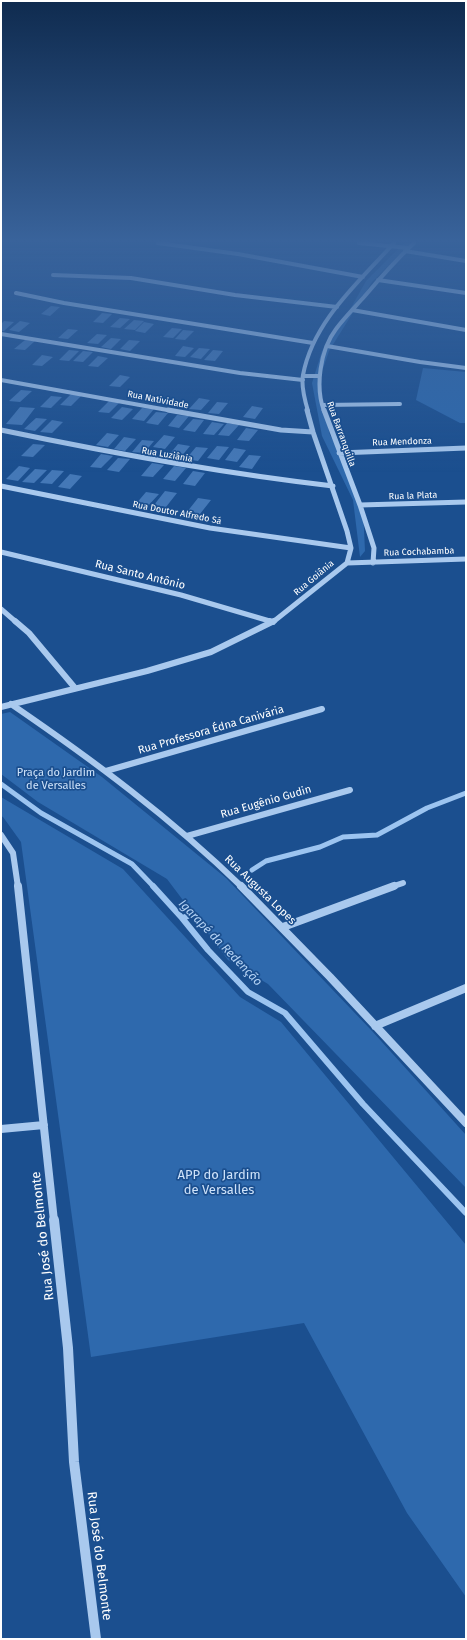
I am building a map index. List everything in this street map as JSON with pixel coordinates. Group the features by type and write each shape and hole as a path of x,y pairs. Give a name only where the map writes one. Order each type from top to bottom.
{"street":[{"path":"167,320 313,343"},
{"name":"Rua Goiânia","path":"1,707 147,670 210,652 273,622 347,563 351,548 347,531 333,486 313,432 306,404 303,378 313,343 328,320"},
{"name":"Rua Barranquilla","path":"344,320 335,330 327,346 318,376 322,405 338,453 360,505 374,548 373,562"},
{"path":"406,320 466,330"},
{"path":"1,334 240,373 303,378 318,376"},
{"path":"327,346 420,362 466,368"},
{"name":"Rua Natividade","path":"1,380 263,427 313,432"},
{"path":"322,405 400,404"},
{"name":"Rua Luziânia","path":"1,430 145,459 227,473 333,486"},
{"name":"Rua Mendonza","path":"338,453 466,448"},
{"name":"Rua Doutor Alfredo Sá","path":"1,486 210,528 351,548"},
{"name":"Rua la Plata","path":"360,505 466,502"},
{"name":"Rua Santo Antônio","path":"1,552 180,595 273,622"},
{"name":"Rua Cochabamba","path":"347,563 466,559"},
{"path":"1,608 29,634 75,688"},
{"name":"Rua Augusta Lopes","path":"12,704 106,770 187,836 283,927 466,1123"},
{"name":"Rua Professora Édna Canivária","path":"106,770 322,709"},
{"name":"Rua Eugênio Gudin","path":"187,836 350,790"},
{"name":"Rua José do Belmonte","path":"1,836 11,849 16,866 68,1348 74,1462 96,1639"},
{"path":"283,927 403,882"},
{"path":"375,1026 466,988"},
{"path":"1,1129 44,1125"}],"green space":[{"path":"344,320 349,320 329,351 318,383 330,435 341,454 363,508 365,551 360,557 353,500 322,436 312,383 322,351"},
{"path":"423,368 466,372 466,423 460,423 416,400"},
{"name":"Praça do Jardim de Versalles","path":"10,712 102,777 226,878 372,1031 466,1135 466,1188 268,984 228,960 167,879 38,802 1,774 1,714"},
{"name":"APP do Jardim de Versalles","path":"1,797 123,869 240,997 281,1022 466,1245 466,1597 407,1513 304,1323 91,1357 21,842 1,816"}],"building":[{"path":"95,320 106,320 103,323 93,322"},
{"path":"118,320 129,320 120,328 110,327"},
{"path":"134,320 144,321 135,330 124,329"},
{"path":"4,321 14,322 4,331 1,331 1,324"},
{"path":"20,321 30,323 19,332 9,330"},
{"path":"144,322 154,324 145,333 135,331"},
{"path":"172,328 182,329 173,338 163,337"},
{"path":"68,329 78,330 68,339 58,338"},
{"path":"183,330 194,331 185,340 175,339"},
{"path":"97,334 107,335 98,344 87,343"},
{"path":"111,338 121,339 111,349 101,347"},
{"path":"25,340 35,341 25,350 14,349"},
{"path":"129,340 140,341 130,351 120,349"},
{"path":"183,346 194,348 185,357 175,356"},
{"path":"199,348 210,349 201,359 190,357"},
{"path":"69,350 79,351 69,361 59,360"},
{"path":"213,350 223,351 215,361 204,360"},
{"path":"83,351 93,352 83,362 73,361"},
{"path":"42,355 53,357 42,366 32,365"},
{"path":"98,356 108,358 98,367 88,366"},
{"path":"120,375 130,377 120,387 109,386"},
{"path":"21,390 32,391 20,402 9,401"},
{"path":"71,394 82,395 71,406 60,405"},
{"path":"51,396 62,397 51,408 40,407"},
{"path":"199,398 210,400 201,410 189,409"},
{"path":"109,401 120,402 109,413 98,412"},
{"path":"217,402 228,403 219,414 208,413"},
{"path":"252,406 263,408 255,419 243,417"},
{"path":"20,407 35,408 22,425 6,424"},
{"path":"122,407 133,409 122,420 111,418"},
{"path":"142,408 154,409 144,421 132,419"},
{"path":"156,412 168,413 158,425 146,423"},
{"path":"177,415 189,416 179,428 168,426"},
{"path":"36,418 47,419 35,431 24,429"},
{"path":"193,419 204,420 195,432 183,430"},
{"path":"52,420 63,422 52,433 40,432"},
{"path":"212,422 224,424 214,435 203,434"},
{"path":"227,423 239,425 229,436 218,435"},
{"path":"246,428 258,430 249,441 237,440"},
{"path":"107,433 119,435 108,447 96,445"},
{"path":"164,435 175,437 165,449 153,447"},
{"path":"124,437 136,439 125,451 114,449"},
{"path":"142,440 154,441 144,453 132,452"},
{"path":"33,444 45,445 33,457 21,456"},
{"path":"178,444 190,446 180,458 168,456"},
{"path":"217,446 229,447 219,460 207,458"},
{"path":"196,447 208,448 198,461 186,459"},
{"path":"234,448 246,450 237,462 225,460"},
{"path":"101,454 113,456 101,468 90,467"},
{"path":"249,455 261,456 252,469 239,467"},
{"path":"118,458 130,459 119,472 107,470"},
{"path":"152,463 164,465 153,477 141,476"},
{"path":"19,466 30,468 18,481 6,479"},
{"path":"174,466 186,468 175,481 163,479"},
{"path":"35,469 47,470 34,483 22,482"},
{"path":"52,470 64,471 52,484 40,483"},
{"path":"193,471 205,473 195,486 183,484"},
{"path":"70,474 82,476 70,489 58,487"},
{"path":"165,491 177,493 166,507 154,505"},
{"path":"146,492 159,494 147,507 135,505"},
{"path":"198,498 211,500 200,514 187,512"}],"waterway":[{"name":"Igarapé da Redenção","path":"1,784 41,813 132,864 154,887"},
{"path":"252,870 266,861 320,847 343,837 377,835 427,808 466,793"},
{"name":"Igarapé da Redenção","path":"153,886 182,918"},
{"path":"182,918 191,915"},
{"name":"Igarapé da Redenção","path":"182,918 208,950 248,992 285,1013 363,1104 466,1213"}]}
